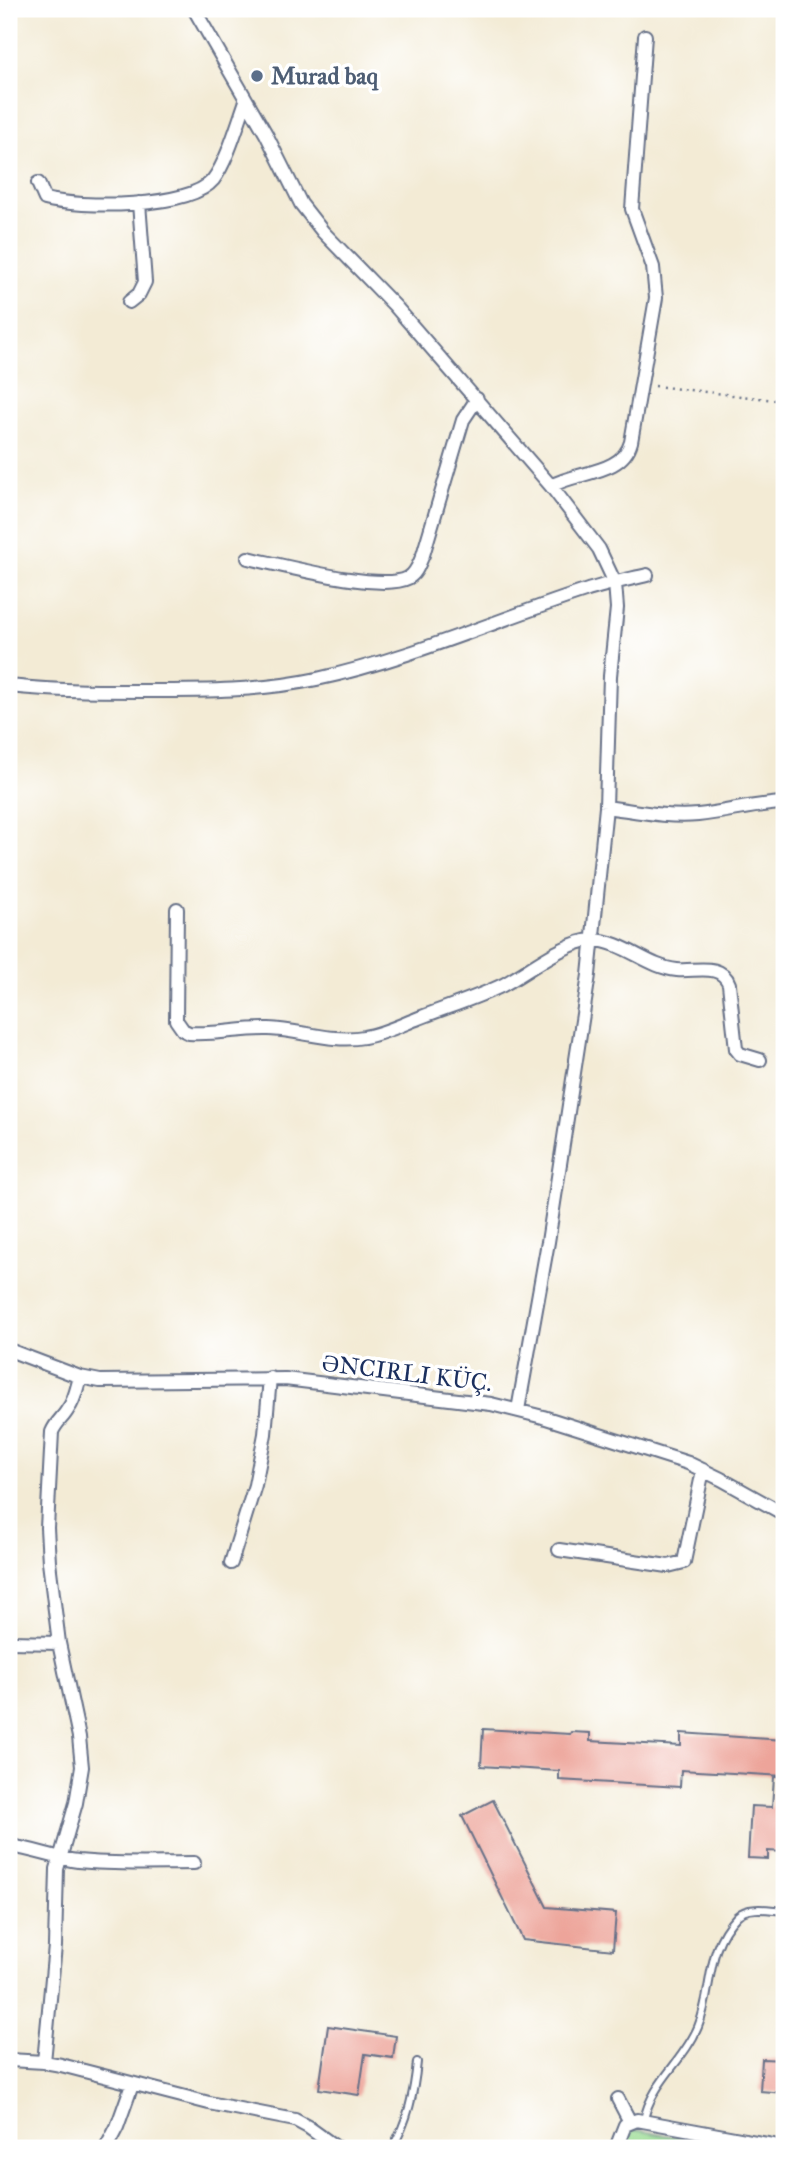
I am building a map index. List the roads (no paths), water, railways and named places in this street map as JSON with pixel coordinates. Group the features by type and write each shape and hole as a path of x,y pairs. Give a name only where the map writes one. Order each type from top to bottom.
{"street":[{"path":"194,9 266,134 301,204 323,232 395,306 551,486 599,549 615,583 617,608 610,676 606,807 593,940 552,1219 518,1410"},
{"path":"551,486 573,476 615,465 628,453 631,442 656,298 653,267 632,209 645,36"},
{"path":"38,183 46,199 61,203 139,203 192,194 211,183 222,168 246,101"},
{"path":"129,302 139,294 145,282 139,203"},
{"path":"248,558 362,580 391,582 408,578 416,570 423,555 463,420 477,399"},
{"path":"9,686 73,691 208,691 291,684 373,664 476,631 585,590 647,575"},
{"path":"606,807 643,813 695,815 753,805 784,803"},
{"path":"177,909 176,1020 183,1030 189,1033 268,1029 326,1038 362,1037 482,995 526,973 565,947 584,940 593,940 619,946 669,969 706,969 721,973 729,984 736,1049 740,1054 760,1060"},
{"name":"ƏNCIRLI KÜÇ.","path":"9,1350 80,1377 117,1383 270,1378 458,1399 518,1410 703,1470 784,1514"},
{"path":"44,2062 52,1994 56,1886 82,1767 49,1562 47,1528 52,1432 55,1423 68,1410 80,1377"},
{"path":"231,1563 257,1475 265,1434 270,1378"},
{"path":"559,1550 668,1566 684,1562 703,1470"},
{"path":"9,1642 60,1643"},
{"path":"9,1846 83,1861 194,1863"},
{"path":"9,2060 44,2062 209,2103 295,2120 337,2148"},
{"path":"106,2148 117,2127 132,2085"},
{"path":"618,2099 630,2122"},
{"path":"616,2148 622,2131 630,2122 644,2120 784,2147"}],"lane":[{"path":"644,2120 657,2086 694,2036 699,2024 712,1958 737,1916 744,1911 784,1911"},
{"path":"392,2148 410,2105 417,2062"}],"place":[{"name":"Murad baq","path":"257,76"}]}
